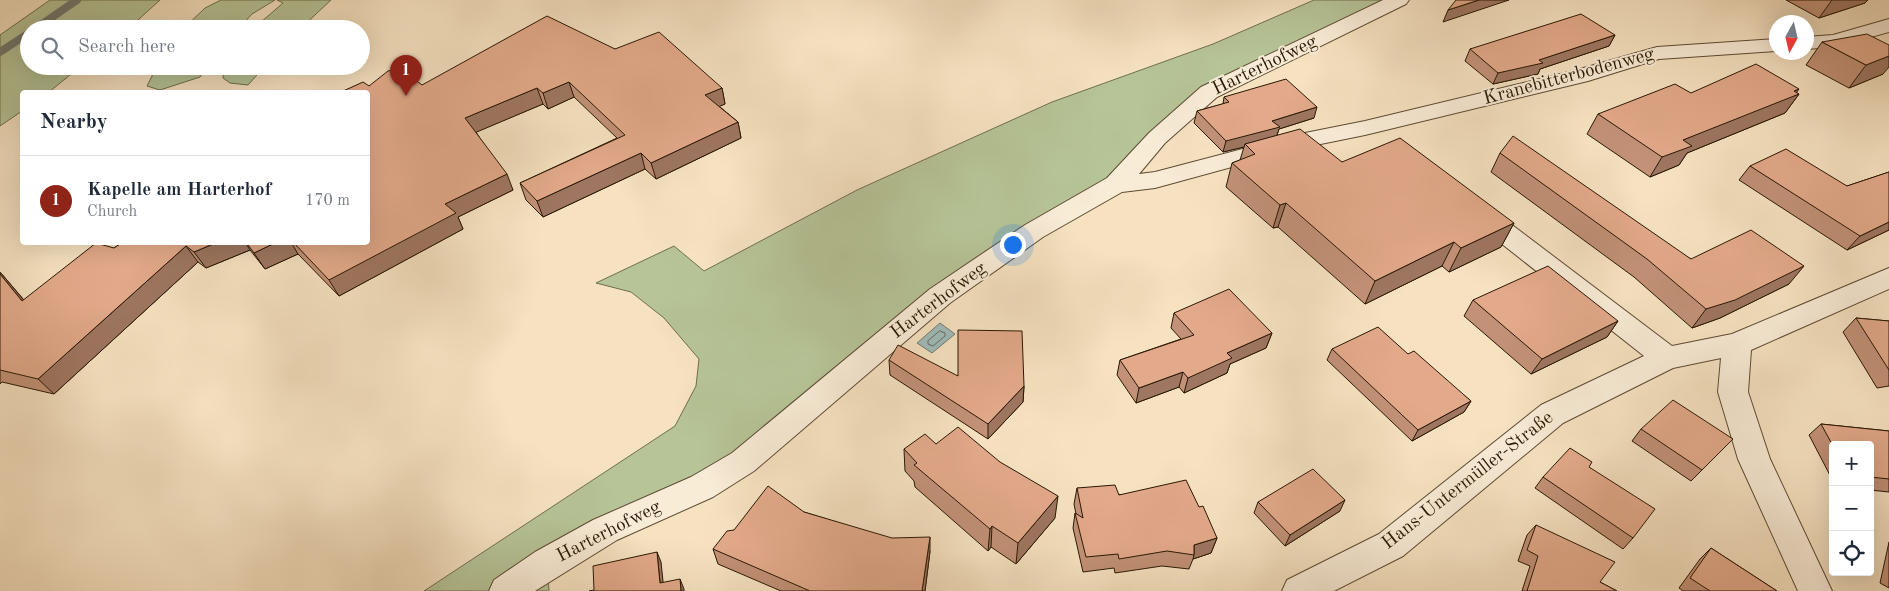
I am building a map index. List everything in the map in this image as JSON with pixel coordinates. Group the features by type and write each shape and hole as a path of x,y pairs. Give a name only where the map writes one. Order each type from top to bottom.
{"street":[{"name":"Harterhofweg","path":"506,591 605,530 702,487 743,462 940,296 1034,231 1116,184 1157,138 1208,92 1399,0"},
{"path":"1814,42 1835,41 1889,25"},
{"name":"Kranebitterbodenweg","path":"1116,184 1154,180 1300,141 1365,128 1580,76 1657,53 1769,46"},
{"path":"1365,128 1393,147"},
{"path":"1461,199 1667,358"},
{"name":"Hans-Untermüller-Straße","path":"1299,591 1391,545 1552,414 1667,358 1737,344 1889,278"},
{"path":"1737,344 1733,392 1754,458 1815,591"},
{"path":"1800,559 1835,591"}],"green space":[{"path":"50,0 160,0 138,20 21,20"},
{"path":"221,0 275,0 252,14 246,20 192,20 205,8"},
{"path":"277,0 331,0 310,20 263,20 283,3"},
{"path":"1314,0 1399,0 1208,92 1116,184 1034,231 743,462 547,563 549,591 424,591 675,426 696,386 699,359 664,318 631,292 596,283 674,246 704,271 857,190 1052,102 1213,44"},
{"path":"20,21 20,75 70,75 51,90 20,90 20,112 0,126 0,35"},
{"path":"152,75 201,75 160,90 147,86"},
{"path":"223,75 257,75 248,85 230,83 223,78"}],"water":[{"path":"940,323 955,334 932,353 917,343"}],"building":[{"path":"1456,0 1479,0 1448,10"},
{"path":"1581,14 1615,35 1539,60 1543,63 1498,73 1470,49"},
{"path":"547,16 615,49 659,32 722,88 705,95 738,122 651,163 641,153 537,201 520,183 625,135 569,82 543,93 537,88 465,118 507,174 445,204 456,213 329,280 296,245 370,245 370,90 345,90 363,82 369,86 388,71 396,69 403,70 422,85"},
{"path":"1867,34 1889,45 1889,56 1866,65 1822,42"},
{"path":"1756,64 1799,89 1794,91 1799,94 1683,140 1692,146 1662,157 1598,114 1675,84 1691,93"},
{"path":"1286,79 1317,107 1272,121 1280,127 1226,141 1197,111 1229,102 1224,97"},
{"path":"1300,129 1342,162 1400,138 1514,223 1461,248 1454,242 1375,281 1286,203 1280,205 1232,163 1255,154 1245,144"},
{"path":"1513,136 1691,259 1751,230 1804,266 1735,300 1706,309 1647,259 1500,153"},
{"path":"1786,149 1847,186 1889,172 1889,222 1860,236 1750,166"},
{"path":"93,245 114,248 118,245 211,245 194,252 186,246 38,379 0,370 0,274 22,301"},
{"path":"248,245 271,245 254,253"},
{"path":"1548,266 1618,321 1542,359 1473,300"},
{"path":"1229,289 1272,333 1227,353 1232,358 1188,378 1183,372 1139,388 1120,360 1194,335 1174,313"},
{"path":"1856,318 1889,321 1889,370"},
{"path":"1378,327 1408,354 1414,351 1471,401 1418,430 1332,349"},
{"path":"958,330 1022,331 1024,386 988,424 889,360 898,345 958,376"},
{"path":"1673,400 1733,439 1702,470 1641,429"},
{"path":"1821,424 1889,431 1889,479 1874,477 1874,441 1830,441"},
{"path":"958,427 1000,462 1058,496 1018,543 992,526 990,529 914,465 917,463 904,449 925,434 936,444"},
{"path":"1570,448 1592,462 1589,467 1655,509 1633,538 1543,477"},
{"path":"1313,469 1345,500 1290,535 1258,502"},
{"path":"1186,480 1199,507 1203,506 1217,538 1194,545 1194,555 1167,551 1119,559 1118,554 1086,557 1075,513 1083,518 1077,488 1115,485 1119,495"},
{"path":"768,486 804,512 892,538 930,537 922,591 810,591 713,549 727,531 734,530"},
{"path":"1536,525 1615,562 1600,582 1617,591 1527,591 1538,556 1527,550"},
{"path":"1711,548 1777,591 1710,591 1690,578"},
{"path":"657,552 660,583 680,579 681,591 589,591 594,590 593,566"}],"waterway":[{"path":"48,20 77,0"},
{"path":"0,52 20,39"}],"place":[{"name":"Kapelle am Harterhof","path":"406,96"}]}
